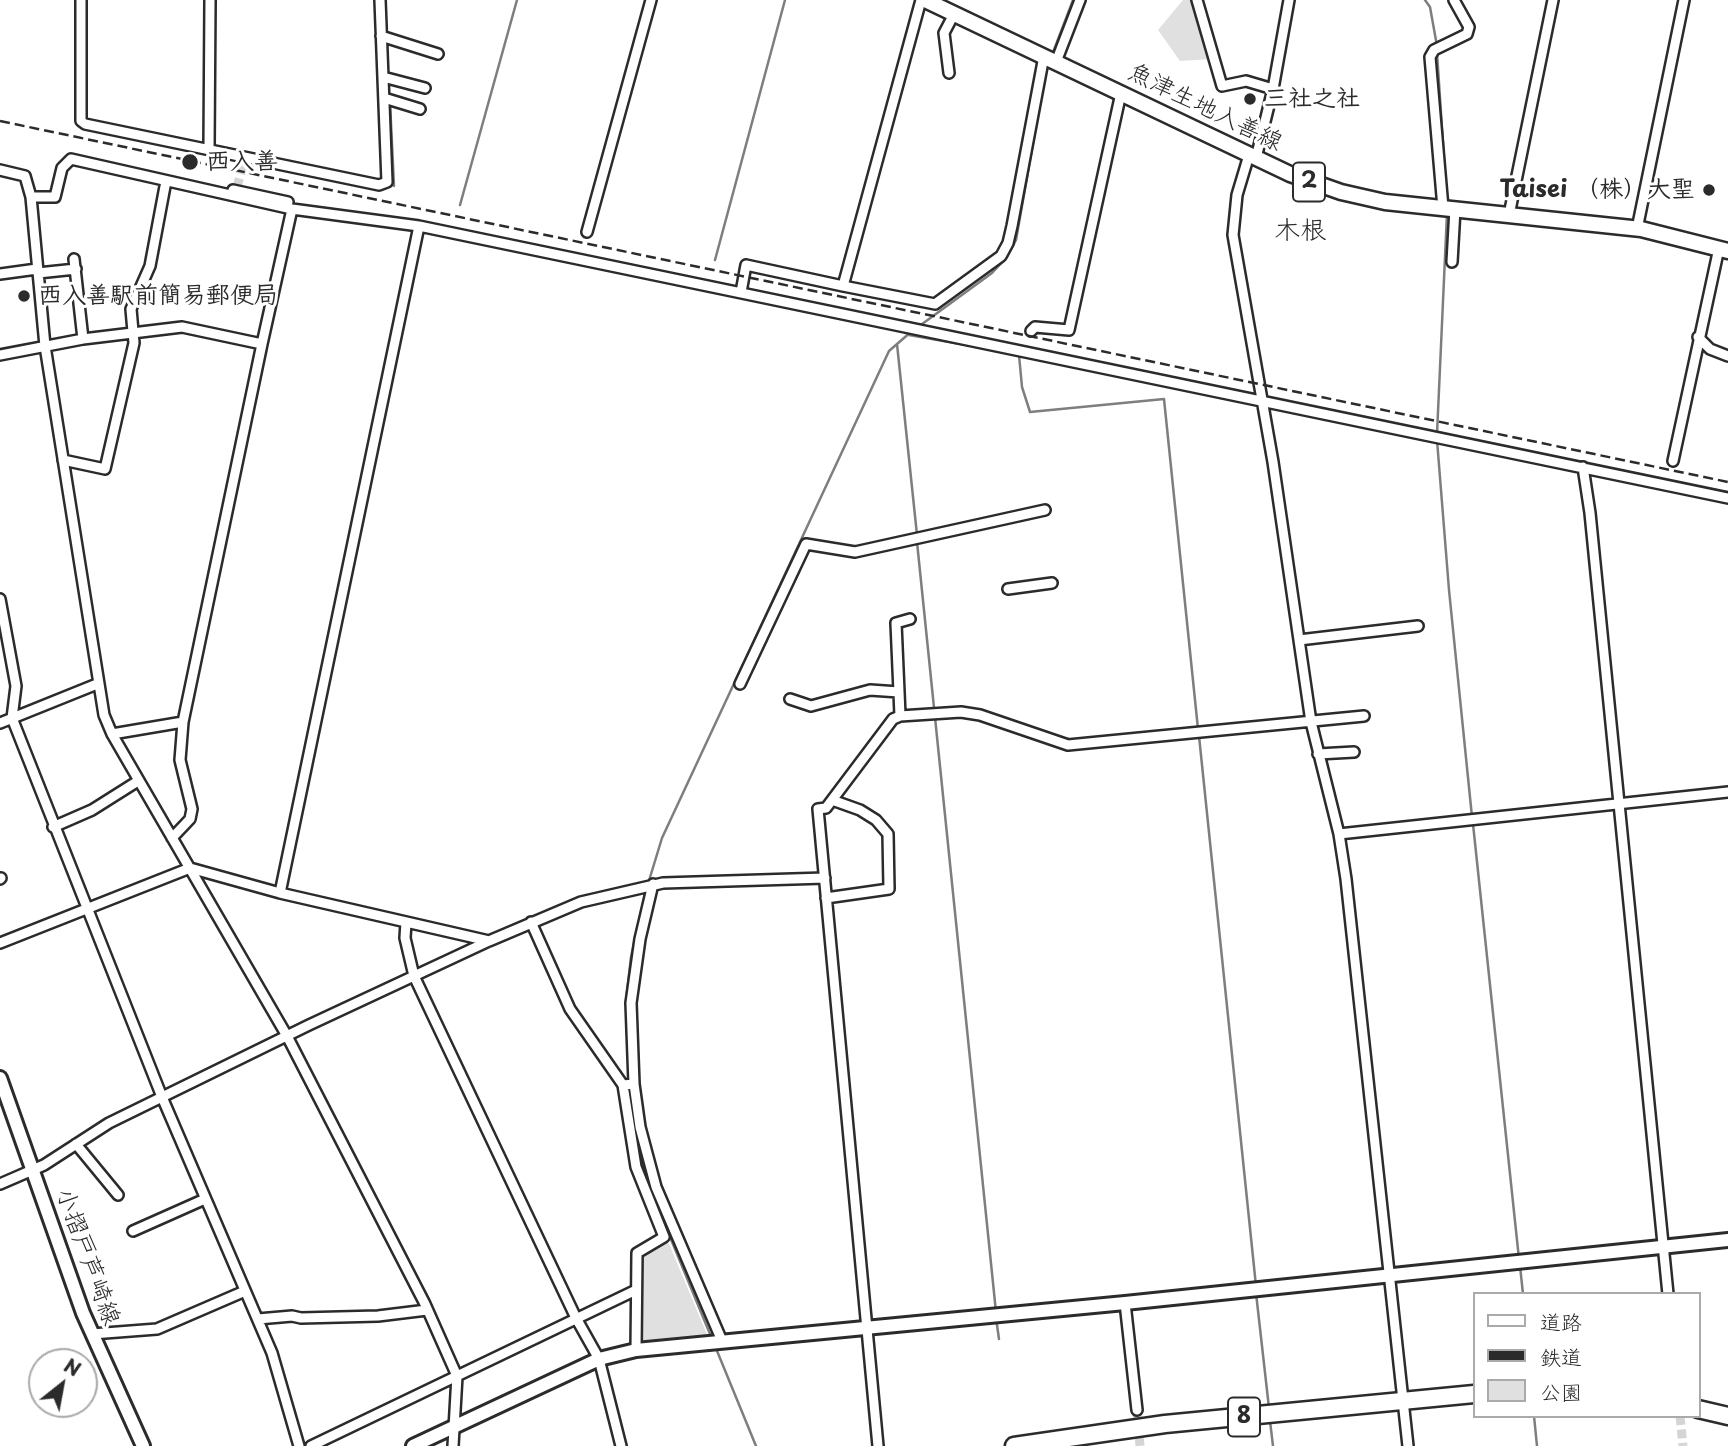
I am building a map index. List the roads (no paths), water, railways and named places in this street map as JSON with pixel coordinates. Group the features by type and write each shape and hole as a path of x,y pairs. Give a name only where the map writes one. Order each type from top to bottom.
{"highway":[{"name":"8","path":"1014,1446 1165,1424 1472,1394"},
{"path":"1700,1409 1728,1416"}],"main road":[{"name":"魚津生地入善線","path":"923,0 1310,183 1385,202 1637,229 1725,247"}],"street":[{"path":"81,0 81,121 379,185 387,182 380,0"},
{"path":"209,0 209,149"},
{"path":"587,232 651,0"},
{"path":"843,286 923,0"},
{"path":"741,292 746,265 935,304 1001,256 1012,226 1050,59 1080,0"},
{"path":"1197,0 1222,86 1246,81 1273,89"},
{"path":"1289,0 1273,89 1237,195 1233,235 1262,399 1311,722 1339,834 1388,1273 1405,1399 1408,1446"},
{"path":"1452,262 1449,208 1430,57 1434,50 1466,34 1469,27 1454,0"},
{"path":"1509,215 1553,0"},
{"path":"1637,229 1684,0"},
{"path":"949,73 944,33 954,14"},
{"path":"381,36 438,54"},
{"path":"383,77 425,88"},
{"path":"1031,331 1035,327 1069,330 1121,93"},
{"path":"384,98 420,108"},
{"path":"31,197 55,197 62,168 71,159 292,209 419,226 924,332 1262,399 1728,498"},
{"path":"0,170 25,176 31,197 45,346 97,684 112,734 287,1036 427,1310 457,1376 453,1446"},
{"path":"63,460 105,469 134,332 131,309 150,266 166,181"},
{"path":"188,187 193,183 237,189 313,208 318,212"},
{"path":"172,838 190,819 192,809 180,760 183,722 292,209"},
{"path":"279,893 419,226"},
{"path":"1673,461 1698,337 1725,247"},
{"path":"74,259 83,339"},
{"path":"0,274 75,269"},
{"path":"0,355 83,339 181,327 262,344"},
{"path":"1698,337 1710,349 1728,356"},
{"path":"1583,467 1590,513 1668,1292"},
{"path":"740,684 806,544 855,551 1045,510"},
{"path":"1008,589 1052,583"},
{"path":"0,598 16,686 12,718 162,1097 272,1353 299,1446"},
{"path":"900,716 896,623 910,619"},
{"path":"1299,640 1418,626"},
{"path":"0,723 97,684"},
{"path":"790,699 811,706 870,690 899,692"},
{"path":"878,1446 869,1326 818,810 826,808 893,719 900,716 961,712 981,715 1068,746 1364,716"},
{"path":"112,734 183,722"},
{"path":"1318,754 1354,752"},
{"path":"53,827 92,810 138,781"},
{"path":"1339,834 1728,792"},
{"path":"826,898 889,889 888,834 876,820 860,810 832,800"},
{"path":"0,943 190,868 279,893 489,941"},
{"path":"0,1184 33,1170 109,1122 489,941 581,902 653,884 824,878"},
{"path":"653,884 640,939 631,1003 634,1084 640,1127 656,1187 722,1341"},
{"path":"406,922 405,938 414,976 576,1318 599,1359 621,1446"},
{"path":"531,922 570,1009 623,1085 636,1167 664,1237 637,1253 634,1291 636,1350"},
{"name":"小摺戸芦崎線","path":"0,1079 92,1334 143,1446"},
{"path":"623,1085 634,1084"},
{"path":"76,1144 118,1195"},
{"path":"133,1231 205,1199"},
{"path":"413,1446 599,1359 636,1350 1125,1303 1388,1273 1728,1240"},
{"path":"92,1334 157,1329 244,1291"},
{"path":"311,1446 634,1291"},
{"path":"1125,1303 1137,1410"},
{"path":"258,1319 292,1316 378,1316 427,1310"}],"waterway":[{"path":"76,0 76,119"},
{"path":"460,205 517,0"},
{"path":"715,260 785,0"},
{"path":"1052,55 1073,0"},
{"path":"1425,0 1430,7 1437,46"},
{"path":"1437,53 1447,203"},
{"path":"388,81 389,95"},
{"path":"390,102 394,186"},
{"path":"918,327 992,273 1007,257 1016,240 1039,109"},
{"path":"1437,434 1447,213"},
{"path":"648,884 662,838 889,351 912,331"},
{"path":"909,335 989,349"},
{"path":"897,344 917,535"},
{"path":"1019,355 1022,387 1030,412 1164,399 1198,729"},
{"path":"1437,440 1472,817"},
{"path":"917,542 996,1312"},
{"path":"1199,736 1256,1286"},
{"path":"1473,824 1519,1259"},
{"path":"629,1081 626,1001 631,957 646,890"},
{"path":"629,1088 636,1137"},
{"path":"637,1143 647,1181 712,1339"},
{"path":"1520,1266 1523,1292"},
{"path":"1256,1293 1269,1408"},
{"path":"996,1318 999,1339"},
{"path":"715,1346 756,1446"},
{"path":"1534,1418 1537,1446"},
{"path":"1270,1421 1273,1446"}],"tunnel":[{"path":"237,187 245,157"},
{"path":"1137,1410 1140,1446"},
{"path":"1680,1418 1683,1446"}],"railway":[{"path":"0,121 1728,482"}],"place":[{"name":"三社之社","path":"1250,99"},
{"name":"西入善","path":"190,162"},
{"name":"Taisei （株）大聖","path":"1709,190"},
{"name":"西入善駅前簡易郵便局","path":"24,296"}],"district":[{"name":"木根","path":"1300,232"}]}
